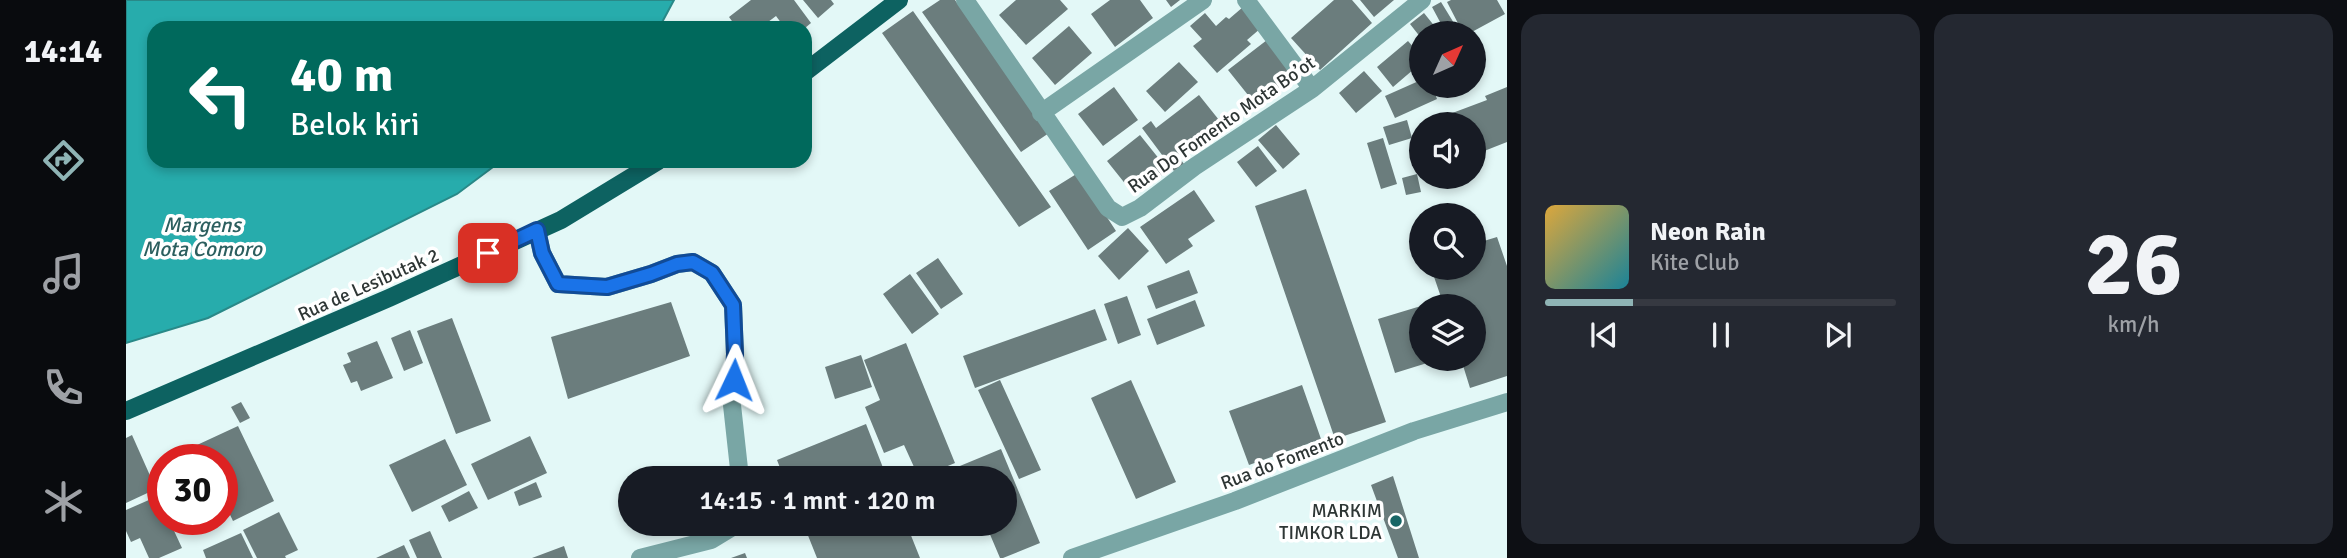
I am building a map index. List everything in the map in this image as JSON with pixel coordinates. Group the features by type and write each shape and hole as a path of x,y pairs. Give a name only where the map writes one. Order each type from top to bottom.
{"main road":[{"path":"812,67 899,0"},
{"name":"Rua de Lesibutak 2","path":"126,411 389,299 561,220 646,168"}],"street":[{"name":"Rua Do Fomento Mota Bo’ot","path":"965,0 1108,208 1122,217 1140,208 1194,167 1312,89 1422,0"},
{"path":"1041,113 1203,0"},
{"path":"1247,0 1312,89"},
{"path":"537,230 542,253 558,284 607,287 677,264 693,262 712,273 733,305 735,354 732,405 739,466"},
{"name":"Rua do Fomento","path":"1072,558 1235,501 1414,431 1507,402"},
{"path":"640,558 718,536"}],"water":[{"name":"Margens Mota Comoro","path":"126,0 674,0 663,21 147,21 147,168 492,168 457,194 208,318 126,343"}],"building":[{"path":"751,0 794,0 810,21 780,21 776,16 769,21 732,21 729,17"},
{"path":"803,0 831,0 834,4 818,18"},
{"path":"940,0 955,0 1049,133 1021,152 922,12"},
{"path":"1016,0 1060,0 1068,9 1026,45 999,15"},
{"path":"1110,0 1140,0 1153,18 1115,47 1091,14"},
{"path":"1166,0 1180,0 1171,7"},
{"path":"1334,0 1352,0 1372,23 1320,70 1291,38"},
{"path":"1360,0 1394,0 1374,17"},
{"path":"1497,0 1505,14 1486,24 1486,21 1457,21 1447,2"},
{"path":"1441,2 1453,21 1440,21 1432,7"},
{"path":"1243,7 1261,28 1247,40 1251,44 1217,73 1193,46 1202,39 1190,26 1205,13 1216,26"},
{"path":"913,11 1051,207 1019,227 882,33"},
{"path":"1424,13 1430,21 1414,21"},
{"path":"1069,26 1092,53 1055,85 1032,58"},
{"path":"1267,40 1295,75 1256,105 1228,70"},
{"path":"1409,42 1409,73 1393,87 1377,67"},
{"path":"1179,62 1198,82 1165,112 1146,91"},
{"path":"1364,71 1382,91 1356,113 1339,93"},
{"path":"1409,85 1409,98 1437,99 1395,118 1385,96"},
{"path":"1114,87 1138,120 1103,146 1078,114"},
{"path":"1507,87 1507,142 1486,150 1486,112 1455,112 1487,100 1486,96"},
{"path":"1199,95 1219,120 1187,145 1189,148 1178,156 1184,164 1174,171 1142,128 1151,121 1156,128"},
{"path":"1407,120 1409,139 1389,145 1383,127"},
{"path":"1276,125 1300,154 1283,169 1258,140"},
{"path":"1140,135 1168,170 1135,196 1107,161"},
{"path":"1383,138 1397,184 1381,189 1367,143"},
{"path":"1258,146 1277,171 1256,187 1237,162"},
{"path":"1078,173 1116,231 1088,250 1049,191"},
{"path":"1409,176 1409,189 1420,189 1421,192 1406,195 1402,178"},
{"path":"1306,189 1386,422 1335,439 1255,206"},
{"path":"1194,190 1215,221 1188,239 1193,246 1166,264 1140,227"},
{"path":"1128,228 1149,251 1119,280 1098,256"},
{"path":"1497,237 1507,266 1507,376 1470,388 1465,371 1486,371 1486,294 1440,294 1435,280 1486,280 1486,240"},
{"path":"938,258 963,294 941,309 916,273"},
{"path":"1189,270 1198,293 1156,309 1147,286"},
{"path":"910,274 939,314 912,334 883,294"},
{"path":"1127,296 1141,335 1118,344 1104,304"},
{"path":"1195,300 1205,326 1157,345 1147,319"},
{"path":"671,302 690,356 568,399 551,337"},
{"path":"1095,309 1107,340 975,388 963,356"},
{"path":"1409,310 1409,369 1395,373 1378,319"},
{"path":"452,318 491,421 456,434 417,331"},
{"path":"410,330 423,363 404,371 391,338"},
{"path":"377,341 393,378 361,391 357,381 351,383 343,365 351,362 347,353"},
{"path":"906,343 955,463 948,466 914,466 904,445 884,453 865,407 880,400 864,360"},
{"path":"861,355 872,387 835,399 825,367"},
{"path":"1000,380 1041,470 1019,479 1017,466 1013,466 978,390"},
{"path":"1131,380 1176,482 1136,499 1091,398"},
{"path":"1302,385 1321,439 1249,465 1229,411"},
{"path":"241,402 250,418 240,423 231,407"},
{"path":"866,424 882,466 779,466 777,460"},
{"path":"238,426 274,501 238,519 238,444 199,444"},
{"path":"132,435 147,469 147,493 126,503 126,438"},
{"path":"530,436 547,473 488,500 471,464"},
{"path":"445,439 467,485 412,512 389,465"},
{"path":"1001,449 1008,466 960,466"},
{"name":"MARKIM TIMKOR LDA","path":"1393,476 1419,558 1398,558 1371,485"},
{"path":"536,482 542,497 519,506 514,492"},
{"path":"1017,488 1040,543 1000,558 991,536 1017,536"},
{"path":"469,491 478,508 449,522 441,506"},
{"path":"147,501 147,535 176,535 182,548 159,558 149,558 140,538 131,542 126,531 126,510"},
{"path":"279,512 298,550 285,556 286,558 257,558 243,530"},
{"path":"430,531 442,558 417,558 409,540"},
{"path":"241,533 253,558 206,558 203,550"},
{"path":"808,536 911,536 920,558 817,558"},
{"path":"404,545 410,558 376,558"},
{"path":"564,546 568,558 532,558"},
{"path":"745,553 747,558 731,558"}],"place":[{"name":"MARKIM TIMKOR LDA","path":"1396,521"}],"route":[{"path":"488,253 537,230 542,253 558,284 607,287 677,264 693,262 712,273 733,305 734,380"}]}
